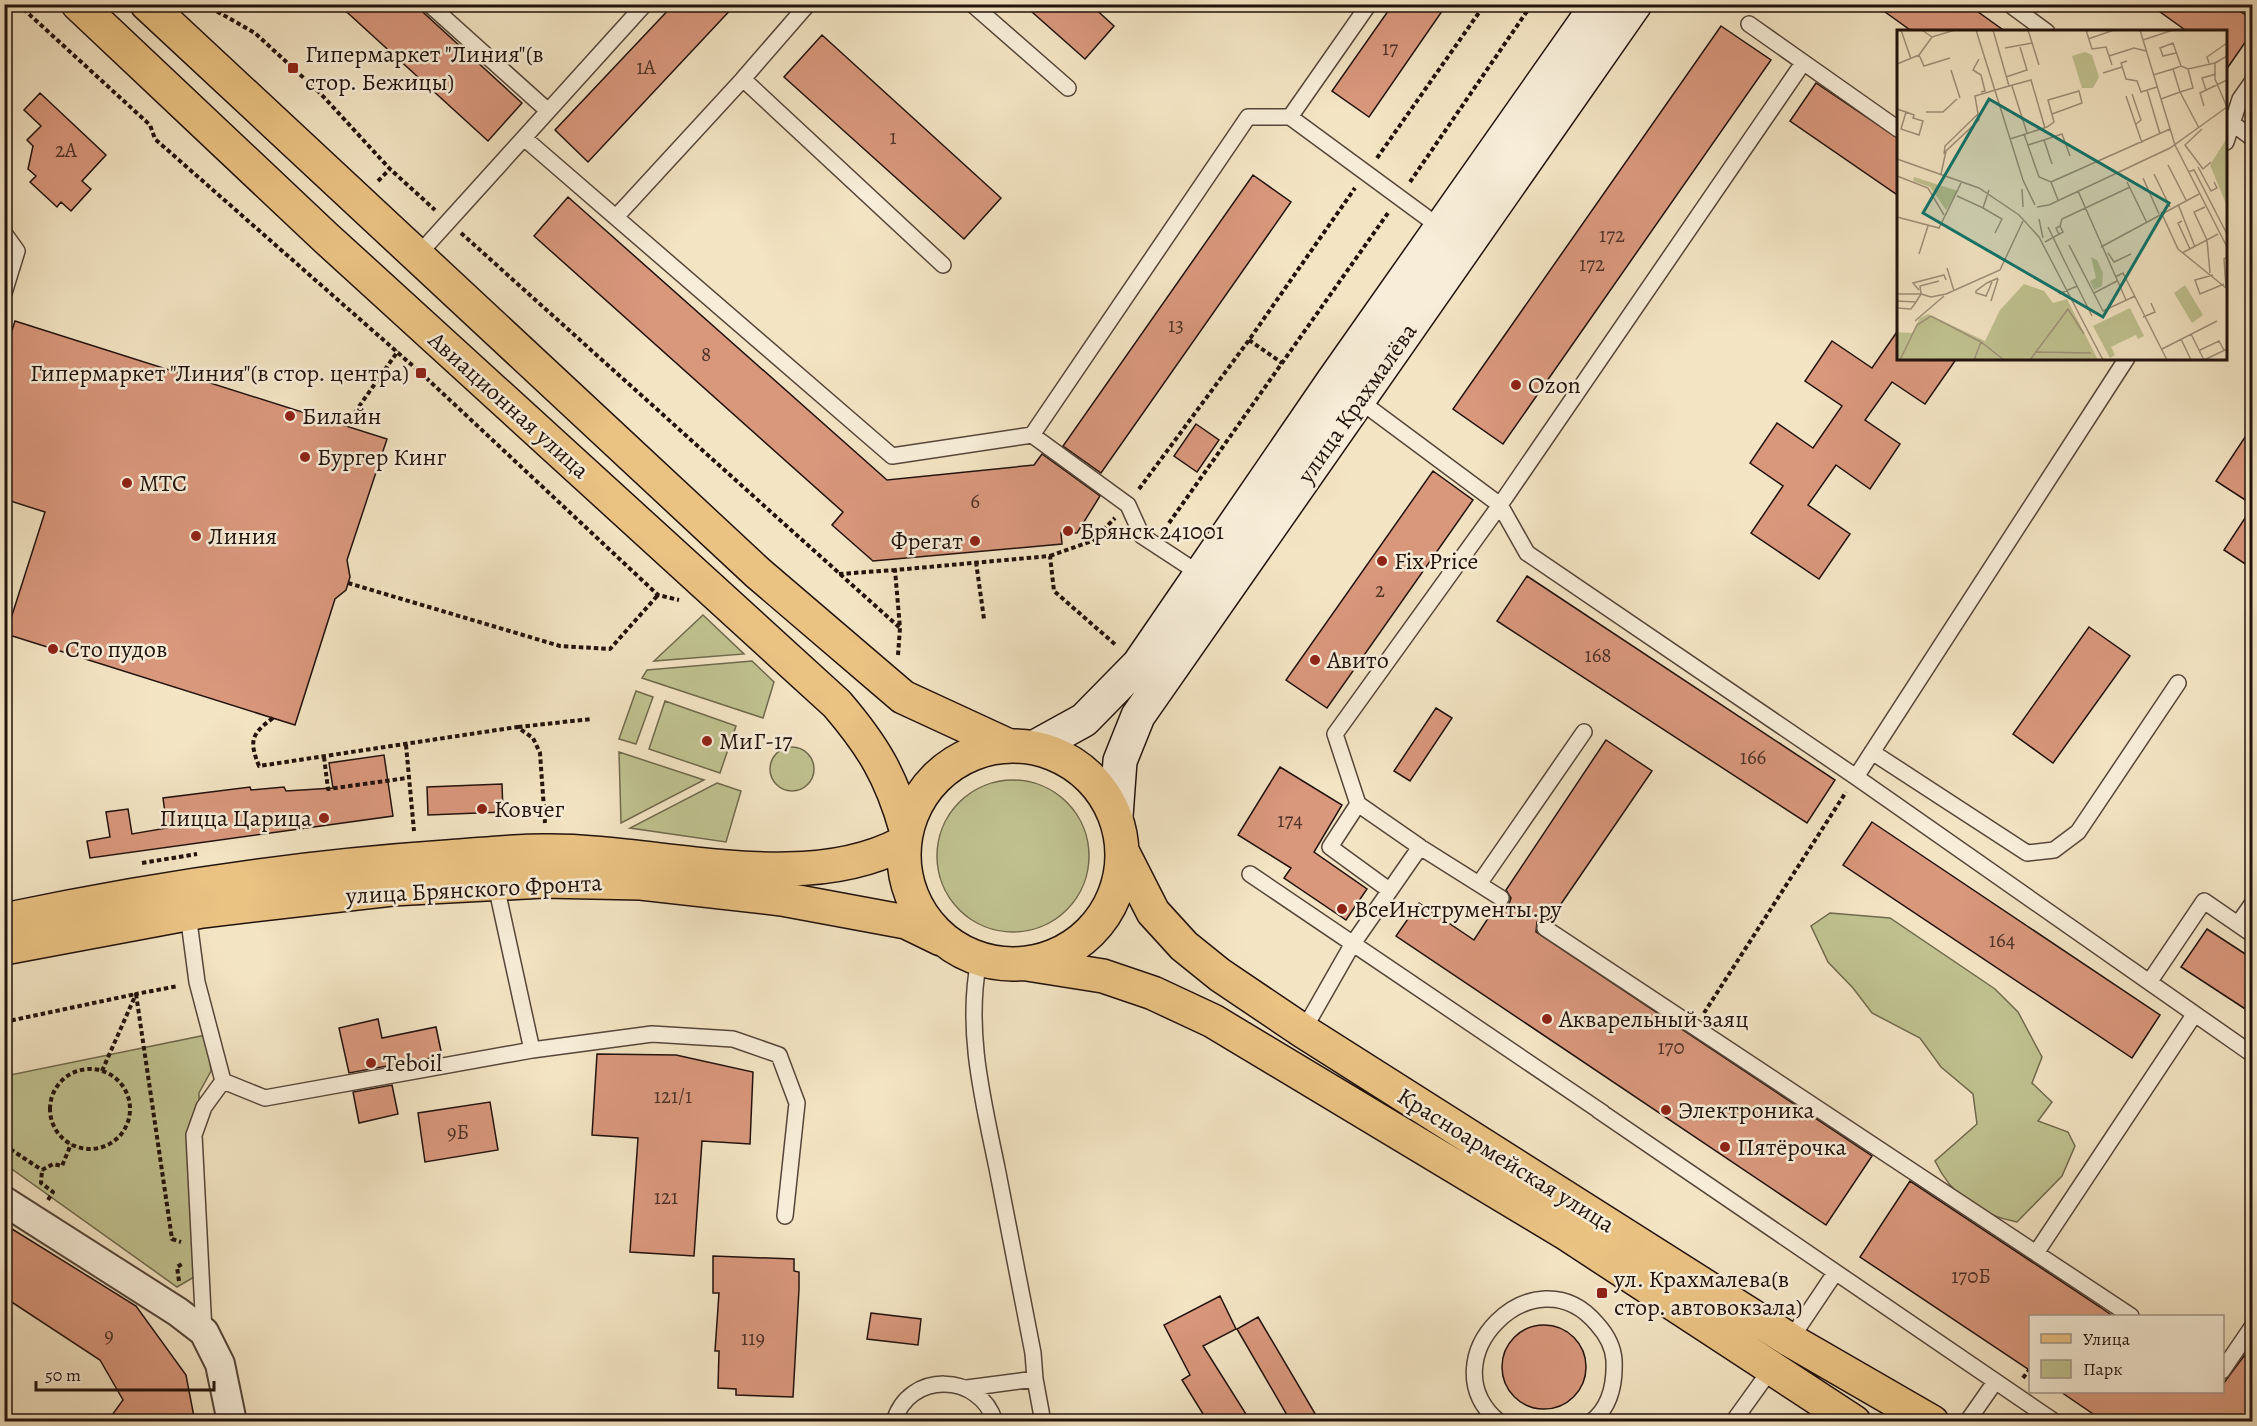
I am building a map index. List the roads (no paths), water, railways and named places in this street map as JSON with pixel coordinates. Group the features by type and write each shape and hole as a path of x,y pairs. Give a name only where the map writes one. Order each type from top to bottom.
{"main road":[{"name":"Авиационная улица","path":"78,4 341,252 837,704 868,741 894,789 905,836"},
{"name":"Авиационная улица","path":"147,4 758,573 903,697 1021,746 1069,761 1097,784 1116,816 1123,853"},
{"name":"улица Крахмалёва","path":"1021,746 1084,720 1139,664 1333,381 1598,4"},
{"name":"улица Крахмалёва","path":"1116,816 1120,761 1138,716 1635,4"},
{"path":"1021,746 973,753 943,770 920,797 905,836 904,870 910,896 923,919 941,939 966,955 1003,964 1026,964 1057,956 1085,938 1106,914 1119,885 1123,853"},
{"name":"улица Брянского Фронта","path":"4,948 188,914 393,889 493,869 545,838 780,869 847,866 881,856 905,836"},
{"name":"Красноармейская улица","path":"1123,853 1153,912 1184,946 1220,975 1303,1031 1790,1340 1932,1422"},
{"name":"улица Брянского Фронта","path":"4,920 193,884 260,874 376,862 493,869 544,881 641,883 782,899 906,922 941,939"},
{"name":"Красноармейская улица","path":"1026,964 1103,976 1153,993 1213,1021 1563,1232 1854,1422"}],"street":[{"path":"4,1201 193,1323 219,1364 232,1422"}],"lane":[{"path":"429,4 547,110"},
{"path":"417,256 645,4"},
{"path":"616,217 808,4"},
{"path":"972,4 1068,88"},
{"path":"1290,117 1369,4"},
{"path":"2009,4 2044,30"},
{"path":"2249,4 2253,7"},
{"path":"1749,24 1897,128"},
{"path":"1501,898 1420,847 1358,804 1335,734 1500,505 1803,63"},
{"path":"742,79 944,265"},
{"path":"2227,139 2240,99 2253,82"},
{"path":"1032,435 1248,117 1290,117 1442,228"},
{"path":"2232,123 2253,138"},
{"path":"524,138 892,456 1032,435 1128,505 1142,536 1200,574"},
{"path":"4,233 17,251 4,293"},
{"path":"1856,777 2126,360"},
{"path":"1333,381 1500,505 1527,553 1856,777 2253,1054"},
{"path":"1872,752 2027,853 2054,850 2078,832 2178,683"},
{"path":"1479,884 1584,732"},
{"path":"1358,804 1330,847 1389,890"},
{"path":"1303,1031 1352,945 1420,847"},
{"path":"493,869 532,1050"},
{"path":"1250,874 2055,1422"},
{"path":"2150,981 2204,901 2253,934"},
{"path":"2238,924 2253,904"},
{"path":"188,914 197,982 223,1081"},
{"path":"1545,928 2128,1315"},
{"path":"980,960 974,988 973,1016 978,1074 1033,1353 1043,1422"},
{"path":"2036,1253 2194,1015"},
{"path":"223,1081 265,1098 532,1050 652,1034 733,1039 779,1055 797,1103 785,1216"},
{"path":"193,1323 194,1135 204,1107 223,1081"},
{"path":"1733,1422 1836,1273"},
{"path":"1499,1422 1479,1395 1475,1372 1478,1348 1489,1327 1507,1311 1528,1302 1550,1300 1572,1305 1591,1317 1606,1334 1614,1355 1615,1378 1609,1400 1591,1422"},
{"path":"2224,1370 2253,1327"},
{"path":"894,1422 903,1404 915,1392 940,1384 967,1388 1035,1379"},
{"path":"1967,1422 1995,1382"},
{"path":"967,1388 981,1398 992,1412 995,1422"}],"place":[{"name":"Гипермаркет \"Линия\"(в стор. Бежицы)","path":"293,68"},
{"name":"Гипермаркет \"Линия\"(в стор. центра)","path":"421,373"},
{"name":"Ozon","path":"1516,385"},
{"name":"Билайн","path":"290,416"},
{"name":"Бургер Кинг","path":"305,457"},
{"name":"МТС","path":"127,483"},
{"name":"Брянск 241001","path":"1068,531"},
{"name":"Линия","path":"196,536"},
{"name":"Фрегат","path":"975,541"},
{"name":"Fix Price","path":"1382,561"},
{"name":"Сто пудов","path":"53,649"},
{"name":"Авито","path":"1315,660"},
{"name":"МиГ-17","path":"707,741"},
{"name":"Ковчег","path":"482,809"},
{"name":"Пицца Царица","path":"324,818"},
{"name":"ВсеИнструменты.ру","path":"1342,909"},
{"name":"Акварельный заяц","path":"1547,1019"},
{"name":"Teboil","path":"371,1063"},
{"name":"Электроника","path":"1666,1110"},
{"name":"Пятёрочка","path":"1725,1147"},
{"name":"ул. Крахмалева(в стор. автовокзала)","path":"1602,1293"}]}
